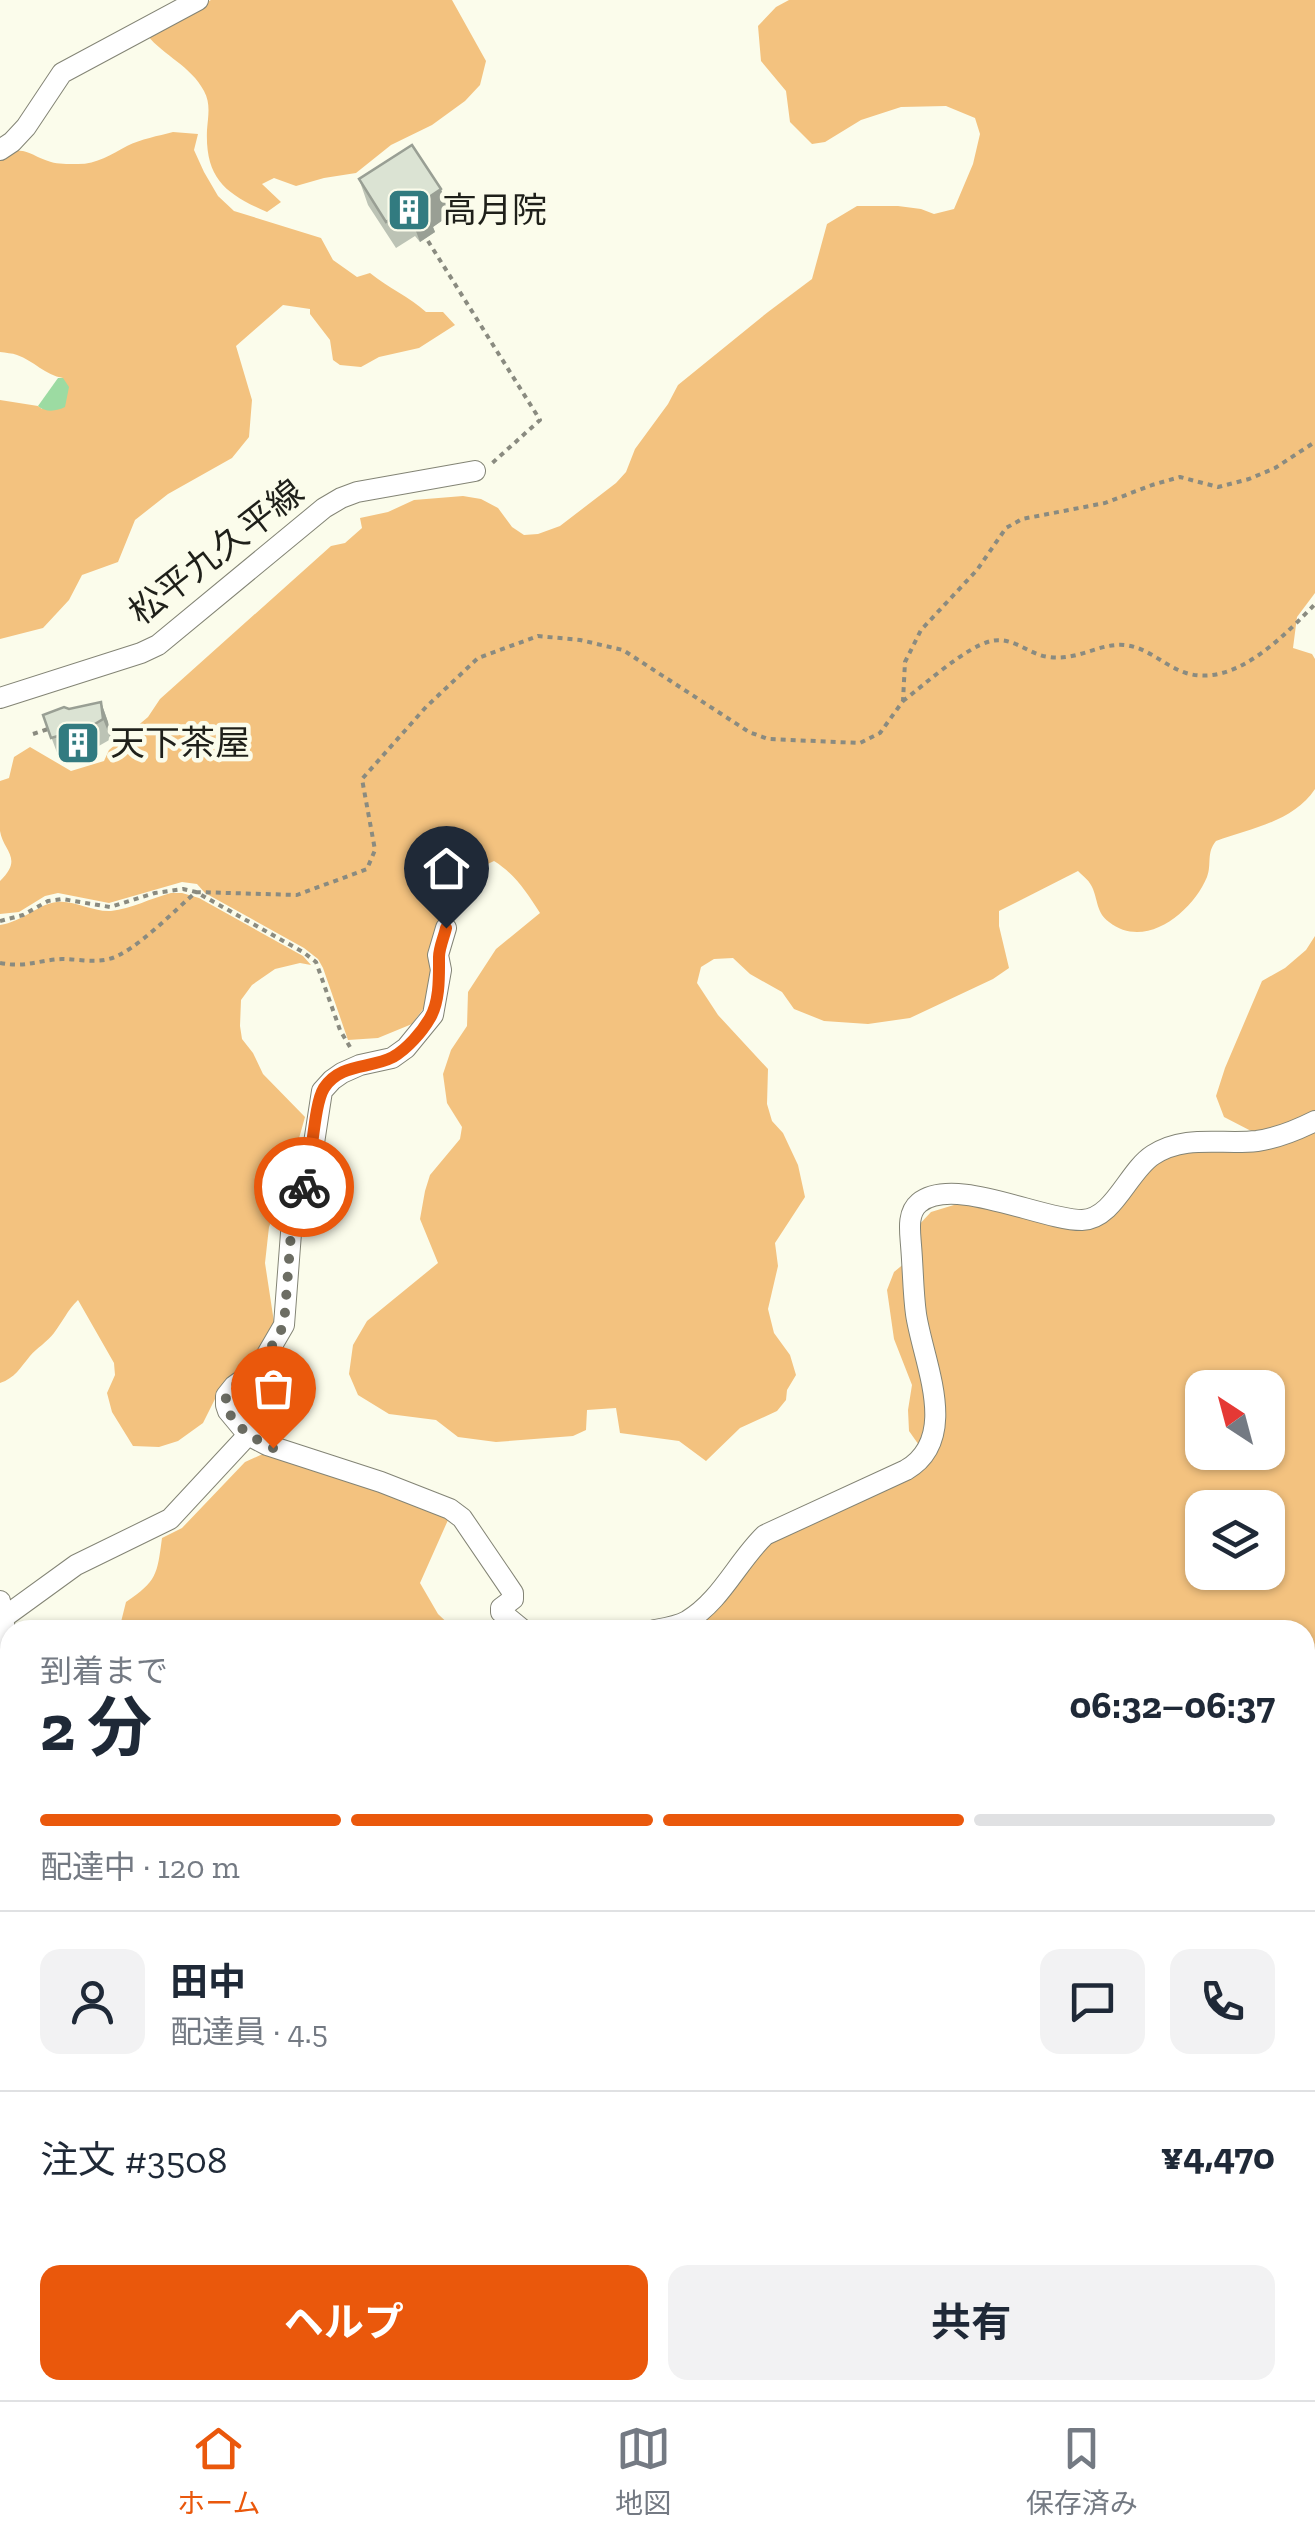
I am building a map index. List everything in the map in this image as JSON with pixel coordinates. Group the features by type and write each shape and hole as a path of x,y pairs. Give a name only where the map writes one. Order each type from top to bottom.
{"street":[{"path":"0,150 26,127 62,73 198,0"},
{"name":"松平九久平線","path":"0,698 158,645 341,498 481,470"},
{"path":"446,928 438,955 441,970 433,1015 406,1048 392,1058 360,1065 332,1080 322,1091 310,1169 292,1220 284,1325 259,1368 226,1396 228,1411 248,1435 273,1448 381,1482 450,1509 462,1518 513,1593 513,1599 500,1608 511,1620"},
{"path":"688,1620 714,1598 765,1536 906,1470 924,1453 936,1423 936,1406 916,1314 910,1228 917,1204 929,1196 972,1196 1053,1217 1089,1220 1107,1210 1144,1162 1166,1148 1213,1140 1271,1139 1315,1121"},
{"path":"2,1610 76,1565 170,1520 248,1435"}],"path":[{"path":"428,241 540,420 481,470"},
{"path":"903,701 906,662 921,630 977,570 1006,528 1022,519 1104,503 1180,477 1218,487 1250,479 1315,442"},
{"path":"0,921 23,916 48,901 62,898 110,907 169,890 297,895 367,869 375,850 362,779 426,707 478,658 538,636 623,650 749,732 768,740 860,743 880,733 903,701 978,646 996,640 1046,658 1078,657 1111,645 1127,645 1185,673 1209,676 1259,656 1315,604"},
{"path":"33,734 50,728"},
{"path":"0,964 20,967 60,959 115,957 196,892"},
{"path":"196,892 316,962 340,1030 360,1065"}],"shaded area":[{"path":"211,0 452,0 486,61 480,85 432,125 391,145 356,173 296,186 274,178 262,184 281,202 267,212 229,191 214,173 207,147 208,105 204,91 192,75 147,35"},
{"path":"789,0 1315,0 1315,593 1297,617 1293,648 1312,654 1315,659 1315,789 1283,817 1216,841 1200,890 1180,914 1153,929 1123,930 1105,919 1093,889 1078,871 999,911 1009,968 910,1018 868,1024 824,1021 794,1009 782,992 750,974 733,958 714,959 701,967 697,983 718,1015 768,1069 767,1104 772,1121 783,1133 798,1165 805,1197 775,1243 778,1266 768,1309 774,1333 790,1355 796,1375 786,1400 777,1411 740,1428 706,1461 679,1441 620,1433 616,1408 587,1410 586,1430 573,1436 496,1442 458,1437 436,1420 389,1414 358,1395 349,1374 353,1345 367,1321 438,1263 420,1219 430,1175 460,1139 462,1127 447,1103 443,1074 451,1050 467,1026 468,992 496,949 540,913 530,898 494,861 475,870 441,925 426,1005 412,1024 378,1038 348,1040 318,959 205,893 197,884 182,882 109,903 58,893 19,912 0,914 0,881 11,860 0,831 0,781 9,778 14,757 30,747 71,771 104,761 109,750 148,717 160,699 331,546 345,543 362,528 360,518 388,512 414,500 463,496 498,508 512,527 524,535 560,526 626,472 635,449 678,385 812,279 827,224 857,206 898,206 934,214 954,209 973,164 980,134 975,118 946,106 901,107 861,120 825,142 812,144 790,122 786,91 761,61 758,26"},
{"path":"173,132 198,134 194,150 204,172 218,196 234,211 321,238 333,260 357,277 370,273 426,312 443,312 455,325 419,348 379,357 361,367 340,365 333,360 330,340 310,309 283,305 236,346 252,400 249,437 232,458 168,494 135,520 118,562 82,575 69,600 43,628 0,639 0,400 42,409 63,378 17,355 0,352 0,159 20,151 54,163 90,163 138,141"},
{"path":"58,378 63,378 69,387 65,407 51,411 41,408 38,406"},
{"path":"171,893 199,898 303,956 311,965 300,963 275,969 252,985 241,1000 242,1039 263,1074 305,1117 269,1227 265,1263 274,1322 264,1346 250,1368 216,1397 203,1423 178,1441 159,1447 133,1446 112,1412 107,1393 115,1375 114,1363 78,1300 51,1336 0,1383 0,925 51,903 111,911"},
{"path":"1315,936 1315,1116 1255,1133 1224,1117 1216,1096 1262,981 1285,968 1306,950"},
{"path":"1315,1125 1315,1620 689,1620 758,1549 927,1462 916,1228 931,1212 967,1201 1070,1228 1151,1161 1179,1148"},
{"path":"906,1262 930,1401 921,1448 909,1431 912,1385 894,1339 887,1290 894,1272"},
{"path":"265,1453 434,1508 448,1520 420,1583 444,1620 122,1620 126,1602 154,1576 162,1538 182,1528 245,1462"}],"building":[{"path":"412,145 441,189 410,215 405,210 386,222 359,179"},
{"path":"101,702 103,719 90,727 91,733 70,742 65,734 51,738 43,715 64,707"}],"way so far":[{"path":"273,1448 248,1435 228,1411 226,1396 259,1368 284,1325 292,1220 304,1187"}],"place":[{"name":"高月院","path":"409,210"},
{"name":"天下茶屋","path":"78,743"}],"route":[{"path":"304,1187 322,1091 342,1073 392,1058 406,1048 433,1015 441,970 438,955 446,928"}]}
